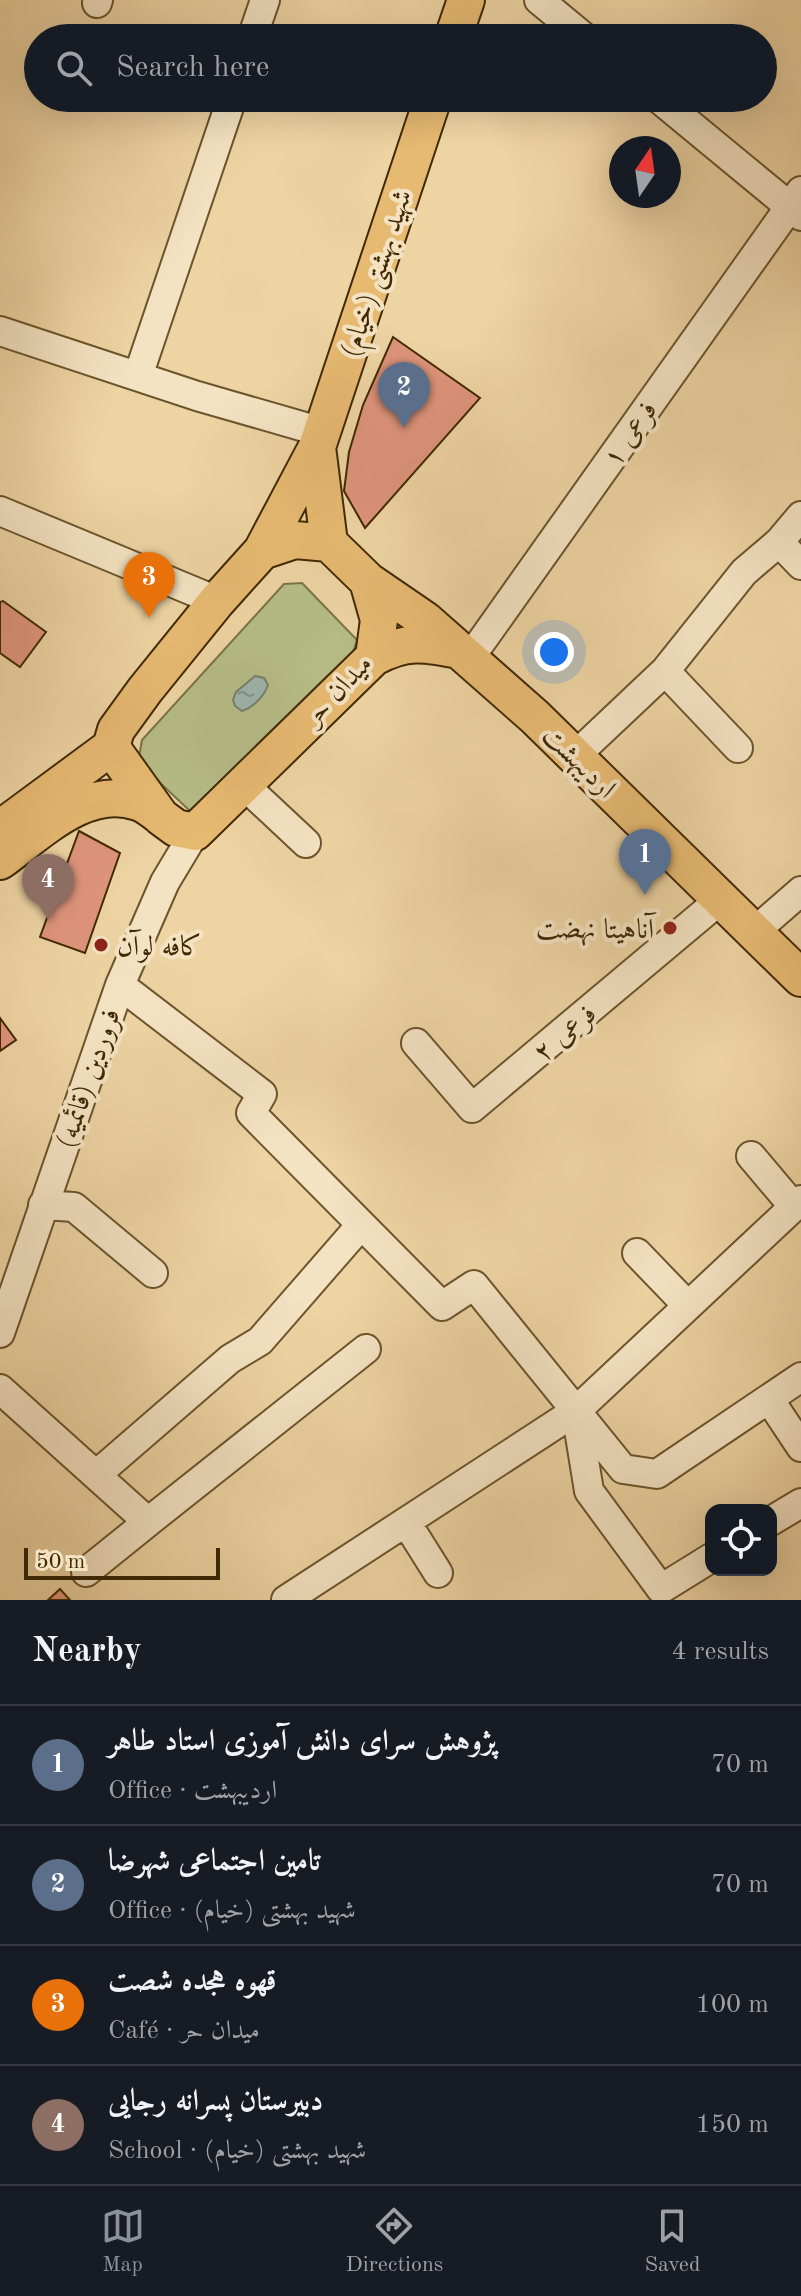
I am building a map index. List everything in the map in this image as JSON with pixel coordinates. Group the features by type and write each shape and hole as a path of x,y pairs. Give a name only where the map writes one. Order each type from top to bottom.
{"main road":[{"path":"458,24 466,0"},
{"name":"شهید بهشتی (خیام)","path":"262,551 319,439 428,112"},
{"name":"شهید بهشتی (خیام)","path":"319,439 329,543"},
{"path":"0,829 111,747 116,730 145,690 262,551 295,540 329,543"},
{"name":"میدان حر","path":"195,832 374,657 379,620 368,581 329,543"},
{"name":"اردیبهشت","path":"368,581 425,620 464,654 575,756 801,978"},
{"path":"374,657 393,647 416,643 464,654"},
{"path":"111,747 161,817"},
{"path":"0,861 70,811 97,798 117,797 141,802 176,828 195,832"}],"street":[{"path":"257,24 265,0"},
{"path":"539,0 568,10"},
{"path":"138,376 227,112"},
{"path":"676,112 797,204"},
{"name":"فرعی ۱","path":"464,654 797,204"},
{"path":"0,331 319,439"},
{"path":"0,511 217,601"},
{"path":"575,756 665,671 744,572 779,542 801,516"},
{"path":"779,542 801,565"},
{"path":"665,671 738,748"},
{"path":"244,785 306,843"},
{"name":"فروردین (قائمیه)","path":"0,1333 120,985 165,882 195,832"},
{"path":"754,932 801,891"},
{"name":"فرعی ۲","path":"416,1043 472,1108 721,899"},
{"path":"120,985 262,1094 251,1113 442,1306 474,1285 623,1469 657,1474 801,1377"},
{"path":"293,1598 576,1411 797,1204 751,1156"},
{"path":"43,1205 74,1207 153,1273"},
{"path":"96,1475 230,1359 260,1341 361,1225"},
{"path":"637,1253 688,1306"},
{"path":"86,1572 366,1349"},
{"path":"0,1389 148,1522"},
{"path":"769,1399 801,1447"},
{"path":"576,1411 589,1491 665,1594 705,1563"},
{"path":"777,1517 801,1503"},
{"path":"406,1522 438,1573"}],"green space":[{"path":"302,583 357,640 352,656 205,804 190,811 138,762 142,740 284,584"}],"water":[{"path":"255,676 264,678 268,685 258,701 242,711 233,700 236,692"}],"building":[{"path":"393,337 480,398 365,528 344,491 349,452 363,405"},
{"path":"3,601 46,632 20,667 0,653 0,602"},
{"path":"79,831 120,853 85,953 40,937"},
{"path":"0,1018 16,1040 0,1051"},
{"path":"60,1589 70,1600 48,1600"}],"place":[{"name":"تامین اجتماعی شهرضا","path":"404,428"},
{"name":"قهوه هجده شصت","path":"149,618"},
{"name":"پژوهش سرای دانش آموزی استاد طاهر","path":"645,895"},
{"name":"دبیرستان پسرانه رجایی","path":"48,920"},
{"name":"آناهیتا نهضت","path":"670,928"},
{"name":"کافه لوآن","path":"101,945"}]}
